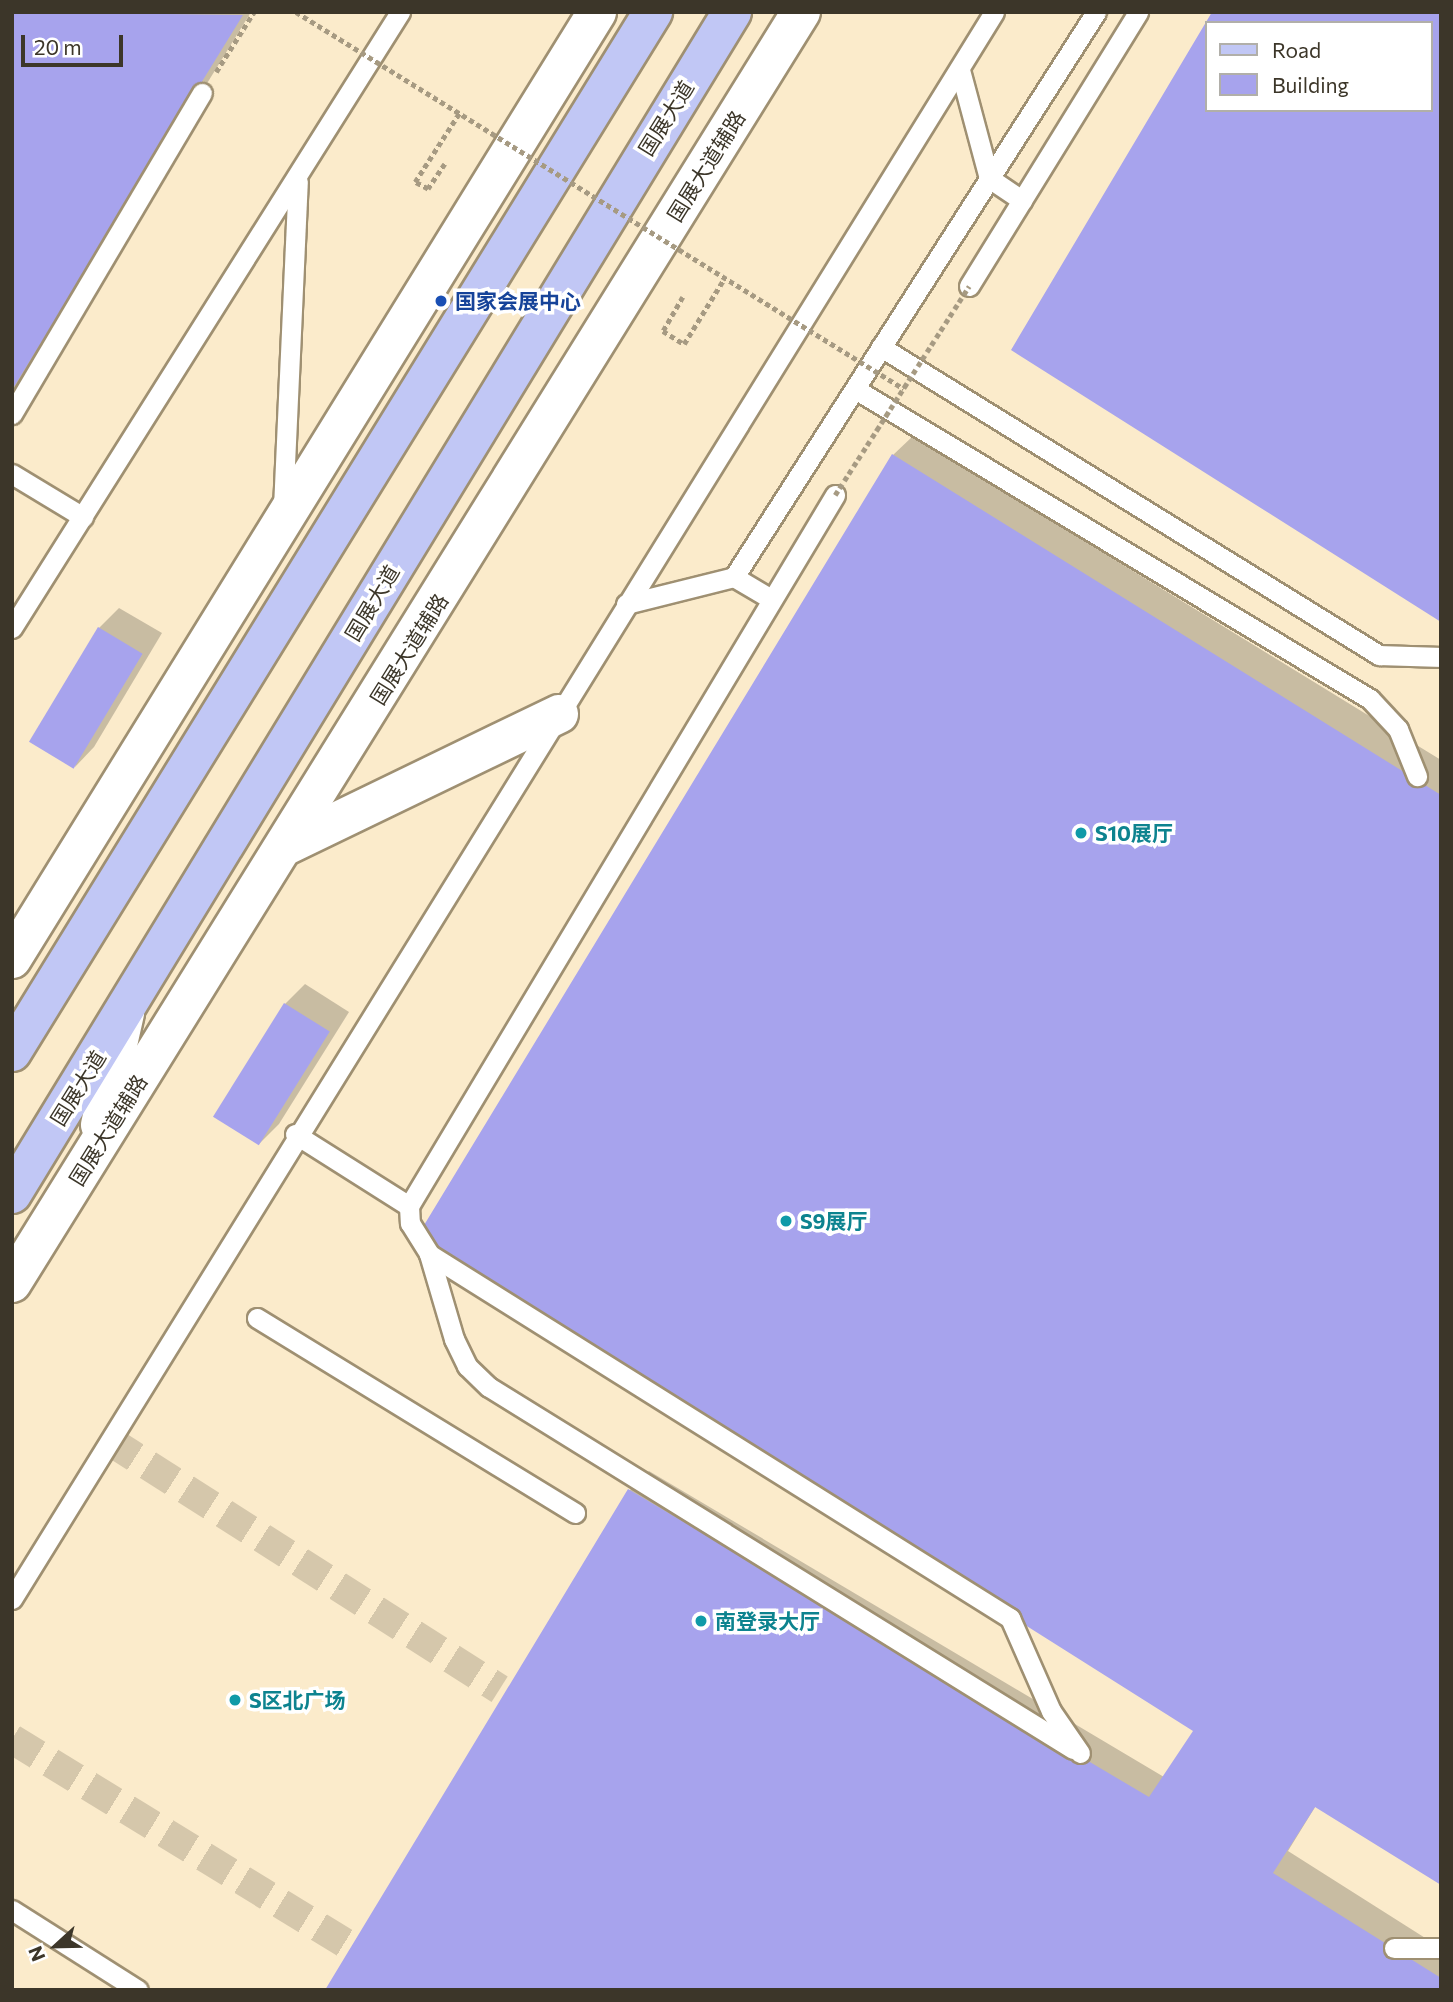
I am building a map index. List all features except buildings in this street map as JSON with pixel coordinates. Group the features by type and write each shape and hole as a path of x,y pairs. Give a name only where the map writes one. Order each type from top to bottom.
{"main road":[{"path":"12,1052 653,12"},
{"name":"国展大道","path":"12,1194 125,1013 732,12"},
{"path":"12,1006 72,955"}],"street":[{"path":"12,959 597,12"},
{"name":"国展大道辅路","path":"12,1283 288,845 801,12"},
{"path":"288,845 559,714"},
{"path":"94,1151 125,1013"}],"lane":[{"path":"12,628 298,180 400,12"},
{"path":"12,1599 295,1134 994,12"},
{"path":"626,604 734,577 1096,12"},
{"path":"969,286 1138,12"},
{"path":"960,70 989,178 1022,200"},
{"path":"12,414 202,93"},
{"path":"283,521 298,180"},
{"path":"881,347 1379,655 1441,657"},
{"path":"855,389 1370,699 1398,729 1417,776"},
{"path":"12,474 82,517"},
{"path":"429,1254 454,1339 467,1366 489,1387 1080,1753 1051,1711 1010,1618 429,1254 415,1240 409,1206 835,495"},
{"path":"734,577 771,599"},
{"path":"295,1134 409,1206"},
{"path":"257,1318 575,1514"},
{"path":"12,1910 138,1990"},
{"path":"1394,1948 1441,1948"}],"path":[{"path":"202,93 254,12"},
{"path":"296,12 904,389"},
{"path":"445,164 428,189 415,182 460,112"},
{"path":"683,297 663,331 684,344 724,279"},
{"path":"835,495 969,286"}],"tunnel":[{"path":"110,1441 500,1689"},
{"path":"12,1739 345,1943"}],"place":[{"name":"国家会展中心","path":"441,301"},
{"name":"S10展厅","path":"1081,833"},
{"name":"S9展厅","path":"786,1221"},
{"name":"南登录大厅","path":"701,1621"},
{"name":"S区北广场","path":"235,1700"}]}
